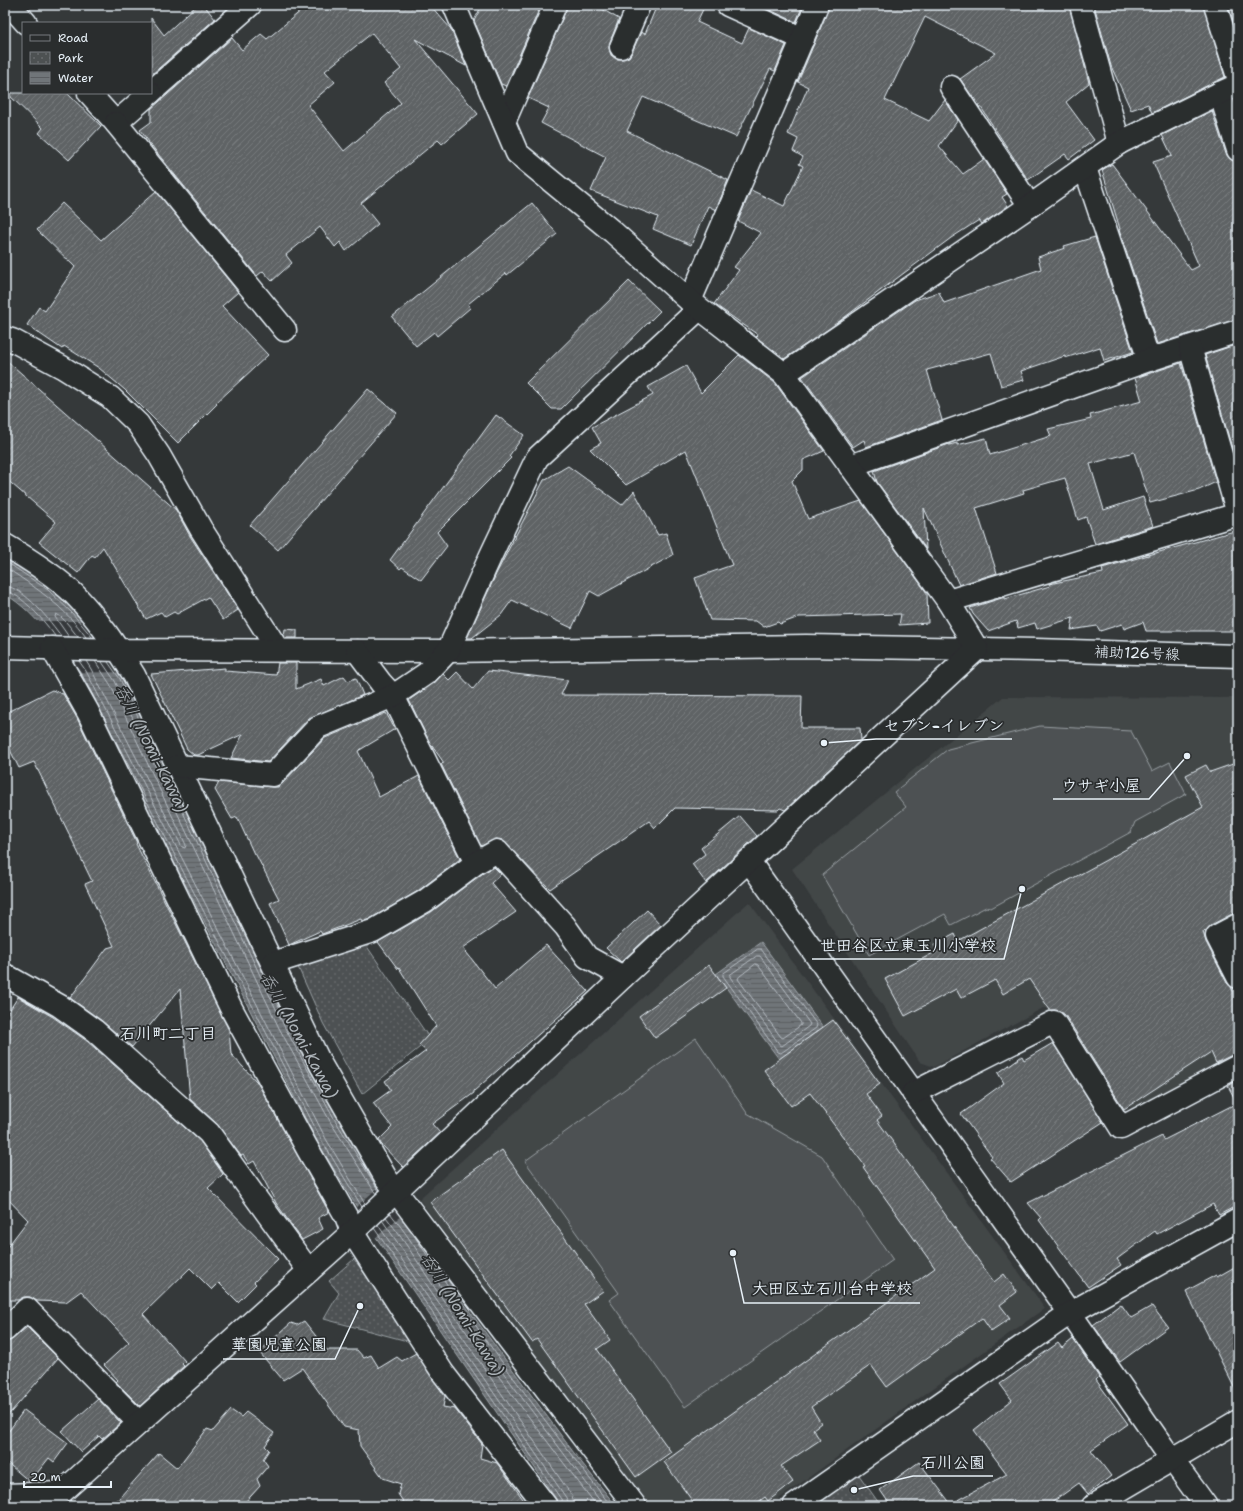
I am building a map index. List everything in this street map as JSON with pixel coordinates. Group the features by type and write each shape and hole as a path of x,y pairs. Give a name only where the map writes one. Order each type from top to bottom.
{"street":[{"path":"10,5 25,22"},
{"path":"152,91 250,5"},
{"path":"5,1495 61,1493 355,1230 623,977 749,862 977,649 948,601 784,374 695,305 613,232 517,153 454,5"},
{"path":"504,122 555,5"},
{"path":"621,47 639,5"},
{"path":"728,5 803,39"},
{"path":"178,766 273,775 318,727 393,696 427,673 448,651 537,458 695,305 817,5"},
{"path":"1081,5 1119,143"},
{"path":"1215,5 1238,76"},
{"path":"951,87 1030,206"},
{"path":"784,374 1030,206 1119,143 1229,89 1238,150"},
{"path":"90,94 116,123 285,330"},
{"path":"116,123 149,94"},
{"path":"1085,168 1149,360"},
{"path":"850,466 1149,360 1238,331"},
{"path":"5,338 12,340 62,367 110,397 138,424 159,455 201,529 278,650"},
{"path":"948,601 1238,514 1190,347"},
{"path":"5,545 47,572 73,593 101,626 115,649 134,675 322,1065 383,1172 392,1195 635,1506"},
{"name":"補助126号線","path":"5,647 448,651 806,646 1036,650 1238,656"},
{"path":"52,648 88,712 231,1008 307,1148 346,1216 443,1372 546,1506"},
{"path":"357,651 381,683 393,696 476,863"},
{"path":"273,963 373,931 425,901 476,863 497,851 565,926 587,956 623,977"},
{"path":"749,862 1206,1506"},
{"path":"1238,925 1218,936 1238,977"},
{"path":"5,975 60,1006 95,1031 209,1133 309,1271"},
{"path":"913,1093 1054,1022 1121,1128 1238,1066"},
{"path":"794,1506 1070,1313 1238,1220"},
{"path":"5,1330 27,1309 139,1422"},
{"path":"1093,1506 1238,1421"}],"shaded area":[{"path":"1003,697 1238,698 1238,910 1221,920 1205,933 1238,999 1238,1056 1137,1109 1129,1107 1063,1010 1043,1008 934,1067 920,1062 792,869"},
{"path":"749,902 1045,1308 769,1506 648,1506 419,1199"}],"green space":[{"path":"1040,726 1131,731 1152,771 1170,762 1186,794 1135,822 1131,832 991,908 986,907 951,925 945,914 869,955 822,875 906,807 894,792 948,749"},
{"path":"366,945 430,1039 362,1094 323,1023 298,967"},
{"path":"696,1038 747,1113 822,1156 893,1260 685,1407 609,1300 619,1293 525,1161"},
{"path":"354,1259 415,1343 324,1319 339,1293 329,1281"},
{"path":"859,1475 881,1506 814,1506"}],"water":[{"name":"呑川 (Nomi-Kawa)","path":"5,556 40,578 72,607 90,629 123,676 287,1024 338,1118 382,1188 416,1231 457,1294 574,1453 616,1506 561,1506 371,1230 318,1143 78,675 54,641 37,621 17,602 5,594"},
{"path":"761,942 823,1027 779,1059 716,974"}],"pier":[{"path":"36,621 87,621 123,672 73,672"},
{"path":"382,1184 404,1213 374,1239 355,1208"}],"building":[{"path":"197,5 204,5 215,19 152,74 151,18 164,35"},
{"path":"308,5 430,5 451,29 466,66 415,39 478,114 442,144 438,140 361,203 378,224 346,251 340,242 335,247 320,227 286,255 292,263 272,281 263,271 257,276 140,130 151,122 151,109 232,38 242,50 261,34 267,39","holes":["372,33 401,69 384,83 401,103 344,151 308,105 335,82 325,71"]},
{"path":"482,5 541,5 506,86 501,84 474,21"},
{"path":"567,5 595,5 619,19 609,48 611,55 616,59 629,57 641,32 645,34 657,5 705,5 697,22 742,43 749,28 786,45 775,71 770,69 736,137 643,97 627,131 728,180 716,210 708,206 691,245 653,229 658,217 591,191 606,157 541,123 549,108 528,98"},
{"path":"803,5 796,22 761,6"},
{"path":"829,5 1069,5 1089,83 1066,102 1094,140 1069,159 1065,154 1028,180 975,98 974,99 960,79 996,53 925,17 885,100 929,121 945,100 958,120 939,146 963,174 984,159 1007,194 1002,197 1008,206 982,224 979,220 951,238 833,326 784,359 756,337 758,335 714,304 739,270 734,267 761,233 738,221 751,190 784,206 803,166 799,164 803,157 793,151 798,139 788,134 808,87 798,82"},
{"path":"1094,5 1203,5 1225,77 1152,113 1148,104 1131,110 1111,66"},
{"path":"1228,5 1238,5 1238,36"},
{"path":"7,93 68,94 101,126 69,160 39,133 43,128"},
{"path":"1212,111 1226,154 1230,159 1238,162 1238,319 1157,344 1119,230 1120,229 1102,170 1112,164 1191,270 1199,266 1153,162 1172,156 1162,135"},
{"path":"156,191 238,292 222,306 268,355 216,403 217,404 178,443 125,390 99,368 64,346 62,349 27,325 39,307 45,311 75,267 37,230 62,203 101,240"},
{"path":"532,203 557,234 507,275 506,273 468,304 470,308 437,336 434,332 416,346 392,317"},
{"path":"1095,237 1133,352 1104,361 1100,347 1065,358 1065,356 1021,371 1024,380 1001,386 991,353 927,370 942,420 866,447 864,440 853,447 802,377 915,300 939,292 944,303 1041,269 1038,257 1065,248 1064,246"},
{"path":"629,281 660,311 561,409 552,409 526,383"},
{"path":"1238,344 1238,469 1205,355"},
{"path":"739,355 775,383 824,451 803,460 803,470 792,481 808,519 861,501 927,593 928,623 899,625 901,614 799,617 780,624 778,622 764,627 756,621 710,620 695,578 732,565 686,450 626,485 590,449 601,443 592,427 653,395 648,387 686,366 701,393"},
{"path":"5,359 176,510 190,536 238,610 223,620 208,597 177,614 174,612 165,617 161,612 146,619 103,547 95,557 92,555 78,573 39,542 56,522 5,478"},
{"path":"1181,363 1216,482 1199,490 1150,503 1134,452 1090,464 1104,510 1143,497 1153,526 1095,544 1086,517 1078,520 1065,478 1023,490 1024,493 976,508 997,573 959,585 924,508 926,549 877,482 874,471 949,444 957,443 957,445 986,438 990,455 1051,436 1048,429 1091,419 1090,415 1142,401 1135,378"},
{"path":"368,389 397,413 278,550 250,525"},
{"path":"496,415 524,435 509,456 511,458 437,532 447,546 421,580 402,567 400,569 390,560"},
{"path":"568,466 622,505 634,491 658,535 666,533 673,555 599,596 590,591 572,628 512,600 501,615 472,638 467,638 496,574 544,480"},
{"path":"1238,530 1238,631 1146,631 1143,622 1124,629 1122,624 1100,631 1097,626 1071,630 1073,618 1037,629 1035,623 1018,628 1016,621 988,631 973,614 970,608 1005,597 1005,599 1050,586 1049,584 1103,573 1102,568"},
{"path":"285,629 297,630 297,638 285,638"},
{"path":"278,663 296,663 296,689 321,679 324,686 344,676 348,681 356,678 363,695 309,718 268,762 231,758 243,734 198,755 194,755 187,749 151,674 225,668 225,671 276,675"},
{"path":"488,671 568,680 561,695 802,696 801,728 860,728 861,740 785,810 780,808 778,810 675,808 655,828 649,821 550,889 502,840 496,839 481,846 441,764 444,763 430,743 409,700 434,683 443,674 449,680 457,672 473,689"},
{"path":"52,690 63,694 77,718 137,843 136,844 229,1030 231,1054 257,1082 329,1212 318,1218 323,1229 302,1240 276,1203 254,1161 249,1164 243,1155 241,1156 217,1124 190,1099 180,989 132,1047 102,1021 70,998 107,948 114,946 85,884 92,881 34,762 19,768 5,740 5,713"},
{"path":"386,713 395,729 358,751 379,797 419,776 460,859 418,891 368,920 362,921 361,919 322,934 320,931 289,945 270,903 279,899 255,853 254,854 237,817 232,819 215,790 219,782 278,787 325,738"},
{"path":"1233,764 1238,779 1238,913 1232,914 1211,925 1206,931 1203,932 1206,942 1238,1001 1238,1054 1232,1055 1216,1063 1211,1052 1124,1109 1065,1015 1060,1011 1050,1010 1029,979 1003,994 995,980 961,998 956,989 905,1016 885,979 937,951 934,945 955,934 958,941 1203,807 1186,775 1206,765 1210,772"},
{"path":"740,816 757,836 706,883 692,864 705,854 701,848"},
{"path":"494,867 501,874 491,883 516,912 463,948 495,989 546,945 588,991 474,1091 474,1093 432,1124 440,1133 403,1167 379,1140 392,1127 373,1103 391,1090 385,1081 426,1051 419,1045 436,1026 399,968 398,969 378,942 431,912 483,873"},
{"path":"647,910 661,925 621,962 606,948"},
{"path":"709,965 726,988 655,1038 639,1016"},
{"path":"18,997 53,1017 87,1041 200,1141 223,1174 208,1188 278,1259 254,1282 256,1284 238,1302 219,1283 212,1290 190,1268 143,1314 185,1361 182,1364 184,1366 140,1406 116,1382 118,1380 104,1365 129,1342 81,1291 66,1302 37,1301 30,1297 24,1297 18,1300 5,1300 5,1250 28,1220 5,1196 5,1017"},
{"path":"833,1020 880,1084 866,1094 882,1116 877,1120 994,1282 1004,1274 1017,1292 1000,1305 1010,1318 991,1331 982,1318 887,1387 871,1365 811,1407 821,1423 813,1429 820,1440 781,1466 793,1482 768,1501 765,1497 753,1506 696,1506 664,1462 935,1268 863,1167 865,1166 810,1093 791,1106 764,1070"},
{"path":"1053,1043 1103,1122 1011,1182 990,1158 992,1157 961,1114 1004,1083 998,1073 1022,1056 1024,1060"},
{"path":"1238,1080 1238,1205 1219,1215 1213,1204 1157,1234 1155,1231 1117,1259 1121,1265 1088,1287 1039,1220 1041,1218 1028,1203 1162,1136 1164,1140 1237,1103 1228,1086"},
{"path":"502,1150 603,1291 584,1304 610,1340 597,1349 671,1452 636,1477 537,1339 532,1342 430,1202"},
{"path":"1238,1265 1238,1395 1186,1291 1216,1275 1217,1277"},
{"path":"1121,1304 1131,1318 1152,1306 1168,1327 1120,1362 1093,1325"},
{"path":"304,1321 327,1350 357,1350 364,1358 371,1355 379,1368 397,1357 402,1361 416,1353 445,1396 443,1407 455,1409 482,1444 480,1458 497,1463 528,1506 406,1506 398,1494 401,1484 383,1478 360,1446 359,1430 344,1427 302,1368 283,1380 259,1352 291,1323 297,1325"},
{"path":"27,1327 58,1358 5,1419 5,1342 13,1339"},
{"path":"1073,1339 1099,1377 1096,1380 1128,1424 1091,1450 1111,1476 1088,1494 1079,1483 1047,1506 891,1506 880,1490 919,1462 951,1504 1007,1474 974,1430 1012,1400 1000,1384 1058,1343 1062,1348"},
{"path":"98,1399 121,1423 102,1439 99,1436 81,1452 62,1431"},
{"path":"24,1410 68,1443 54,1462 49,1458 30,1482 5,1461 5,1436"},
{"path":"231,1410 241,1417 246,1412 274,1433 265,1446 269,1450 263,1459 268,1466 257,1479 260,1486 242,1506 112,1506 159,1453 177,1468 207,1429 213,1431"}],"place":[{"name":"セブン-イレブン","path":"824,743"},
{"name":"ウサギ小屋","path":"1187,756"},
{"name":"世田谷区立東玉川小学校","path":"1022,889"},
{"name":"大田区立石川台中学校","path":"733,1253"},
{"name":"華園児童公園","path":"360,1306"},
{"name":"石川公園","path":"854,1490"}],"district":[{"name":"石川町二丁目","path":"168,1033"}]}
